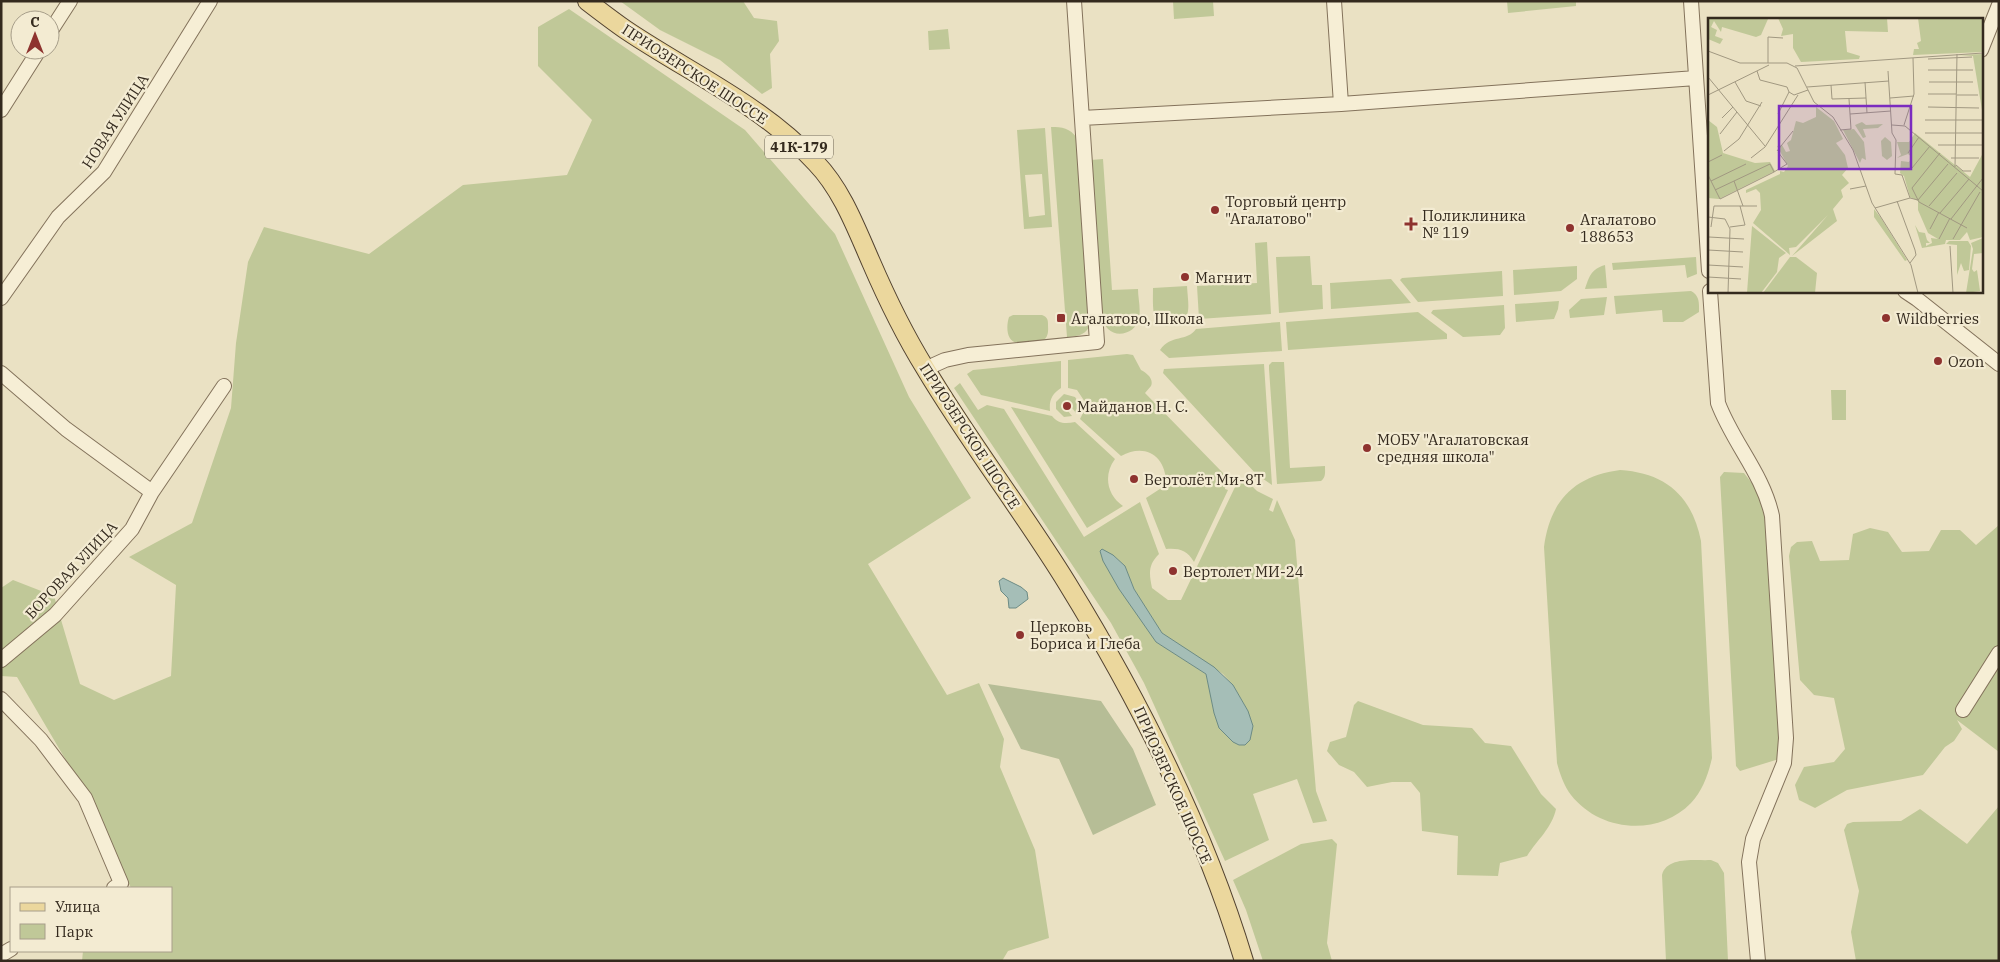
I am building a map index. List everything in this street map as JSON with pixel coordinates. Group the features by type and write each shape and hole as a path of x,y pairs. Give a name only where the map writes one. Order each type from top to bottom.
{"main road":[{"name":"ПРИОЗЕРСКОЕ ШОССЕ","path":"587,1 627,30 752,107 818,164 838,193 854,223 898,321 925,369 1066,582 1120,673 1147,724 1177,787 1214,875 1244,961"}],"street":[{"path":"60,16 70,1"},
{"name":"НОВАЯ УЛИЦА","path":"1,298 58,217 104,172 210,1"},
{"path":"925,369 945,360 968,355 1096,342 1074,1"},
{"path":"1334,1 1341,104"},
{"path":"1691,1 1708,256"},
{"path":"1982,48 1999,5"},
{"path":"1,110 33,60"},
{"path":"1082,118 1341,104 1696,78"},
{"path":"1710,292 1718,403 1722,416 1762,484 1768,498 1772,516 1786,738 1784,762 1753,839 1749,862 1758,961"},
{"path":"1907,292 1917,298 1999,364"},
{"path":"1,373 66,429 152,492"},
{"name":"БОРОВАЯ УЛИЦА","path":"1,660 55,615 132,529 152,492 224,386"},
{"path":"1963,710 1999,653"},
{"path":"1,700 41,740 85,798 121,883 115,887"}],"green space":[{"path":"620,1 743,1 754,18 777,21 779,41 770,54 772,88 762,94 720,60 660,30"},
{"path":"1173,1 1213,1 1214,16 1174,19"},
{"path":"1507,1 1576,1 1576,6 1508,13"},
{"path":"569,9 745,130 835,234 909,397 971,498 868,564 947,695 979,683 1004,739 1000,767 1035,850 1049,938 1008,951 1002,961 82,961 83,952 172,952 172,887 131,887 90,801 17,677 1,676 1,588 13,580 54,596 80,684 114,700 171,676 176,585 129,557 192,523 231,408 236,343 248,262 264,227 369,254 463,185 567,175 592,120 538,66 538,27"},
{"path":"948,29 950,49 929,50 928,31"},
{"path":"1051,127 1066,129 1077,138 1089,327 1077,336 1067,337"},
{"path":"1045,128 1052,227 1024,229 1017,130","holes":["1042,174 1045,215 1029,217 1025,175"]},
{"path":"1103,159 1112,290 1138,289 1140,311 1138,323 1131,330 1122,334 1108,329 1102,318 1091,160"},
{"path":"1267,242 1271,314 1199,319 1197,286 1257,283 1255,243"},
{"path":"1310,256 1312,285 1322,285 1323,309 1279,313 1276,257"},
{"path":"1696,257 1697,274 1687,278 1685,265 1613,270 1612,263"},
{"path":"1605,265 1607,288 1585,289 1589,277 1594,271"},
{"path":"1577,266 1577,279 1561,291 1514,295 1513,270"},
{"path":"1502,271 1503,296 1418,302 1400,280 1402,278"},
{"path":"1391,279 1411,303 1331,309 1330,283"},
{"path":"1187,286 1188,312 1186,317 1177,324 1163,326 1156,320 1154,313 1153,288"},
{"path":"1691,291 1697,297 1699,312 1683,322 1663,322 1662,310 1616,314 1614,296"},
{"path":"1607,297 1604,315 1570,318 1569,310 1581,299"},
{"path":"1559,301 1554,319 1516,322 1515,304"},
{"path":"1504,305 1505,328 1500,335 1463,337 1431,313 1433,310"},
{"path":"1418,312 1447,334 1447,339 1288,350 1286,322"},
{"path":"1013,315 1042,315 1047,318 1048,330 1045,339 1040,342 1022,343 1011,340 1007,325 1009,317"},
{"path":"1280,322 1282,351 1169,358 1160,350 1169,342 1188,336 1196,329"},
{"path":"1133,355 1141,370 1151,379 1151,386 1145,393 1223,473 1226,479 1225,489 1228,490 1194,562 1189,555 1182,551 1166,549 1146,498 1166,485 1163,467 1159,460 1153,455 1139,451 1121,456 1080,419 1084,411 1085,402 1077,390 1068,388 1068,360"},
{"path":"1061,361 1061,388 1052,398 1050,411 981,395 967,374 973,370"},
{"path":"1272,362 1284,362 1290,468 1325,466 1324,476 1321,481 1277,484 1269,369 1269,365"},
{"path":"1264,364 1272,485 1256,474 1163,373 1164,369"},
{"path":"960,383 978,410 987,405 1004,409 1084,537 1140,502 1159,554 1150,570 1152,588 1168,600 1181,600 1235,487 1242,482 1248,482 1257,491 1273,499 1269,510 1273,512 1277,500 1295,540 1316,791 1327,821 1313,823 1297,779 1253,794 1269,840 1225,861 1144,683 1111,623 954,388","holes":["1113,555 1125,566 1134,589 1162,633 1223,674 1233,685 1248,711 1208,682 1206,674 1156,642"]},
{"path":"1831,390 1846,390 1846,420 1832,420"},
{"path":"1064,394 1075,397 1079,403 1076,413 1068,403 1064,406 1072,416 1064,417 1056,409 1056,402"},
{"path":"1011,407 1052,416 1062,423 1075,422 1115,459 1109,472 1108,484 1113,496 1123,506 1087,528"},
{"path":"1620,470 1651,476 1663,482 1684,500 1697,525 1701,541 1712,758 1705,782 1699,793 1678,814 1646,825 1630,826 1613,823 1597,817 1583,807 1566,788 1561,776 1557,763 1544,547 1552,516 1567,494 1577,485 1590,478"},
{"path":"1724,472 1744,473 1755,487 1764,507 1781,739 1779,759 1740,771 1736,766 1720,477"},
{"path":"1999,525 1999,752 1957,720 1962,729 1954,741 1945,747 1923,775 1847,790 1815,808 1799,800 1795,785 1804,767 1834,762 1845,749 1834,698 1814,695 1800,680 1789,556 1791,547 1797,542 1812,541 1820,561 1849,560 1853,534 1870,528 1888,532 1902,552 1929,551 1941,530 1960,530 1976,545"},
{"path":"988,684 1101,701 1133,749 1156,805 1093,835 1059,759 1021,749"},
{"path":"1358,701 1423,725 1472,728 1485,743 1511,746 1541,794 1556,809 1548,828 1527,856 1500,863 1498,876 1457,875 1458,836 1422,831 1420,793 1411,782 1392,782 1367,787 1354,772 1339,765 1327,751 1330,742 1346,737 1354,705"},
{"path":"1999,806 1999,961 1856,961 1851,932 1859,891 1844,830 1847,824 1853,822 1901,821 1920,809 1967,844"},
{"path":"1332,839 1337,844 1327,943 1332,961 1263,961 1246,910 1233,880 1301,844"},
{"path":"1711,860 1718,863 1724,873 1728,961 1666,961 1662,875 1665,869 1676,862"}],"water":[{"path":"1102,549 1113,555 1125,566 1134,589 1162,633 1214,667 1233,685 1248,711 1253,726 1250,740 1245,745 1233,742 1219,728 1206,674 1156,642 1119,589 1103,561 1100,551"},
{"path":"1003,578 1027,592 1028,599 1016,608 1009,608 1008,598 1001,591 999,581"}],"place":[{"name":"Торговый центр \"Агалатово\"","path":"1215,210"},
{"name":"Поликлиника № 119","path":"1411,224"},
{"name":"Агалатово 188653","path":"1570,228"},
{"name":"Магнит","path":"1185,277"},
{"name":"Агалатово, Школа","path":"1061,318"},
{"name":"Wildberries","path":"1886,318"},
{"name":"Ozon","path":"1938,361"},
{"name":"Майданов Н. С.","path":"1067,406"},
{"name":"МОБУ \"Агалатовская средняя школа\"","path":"1367,448"},
{"name":"Вертолёт Ми-8Т","path":"1134,479"},
{"name":"Вертолет МИ-24","path":"1173,571"},
{"name":"Церковь Бориса и Глеба","path":"1020,635"}]}
